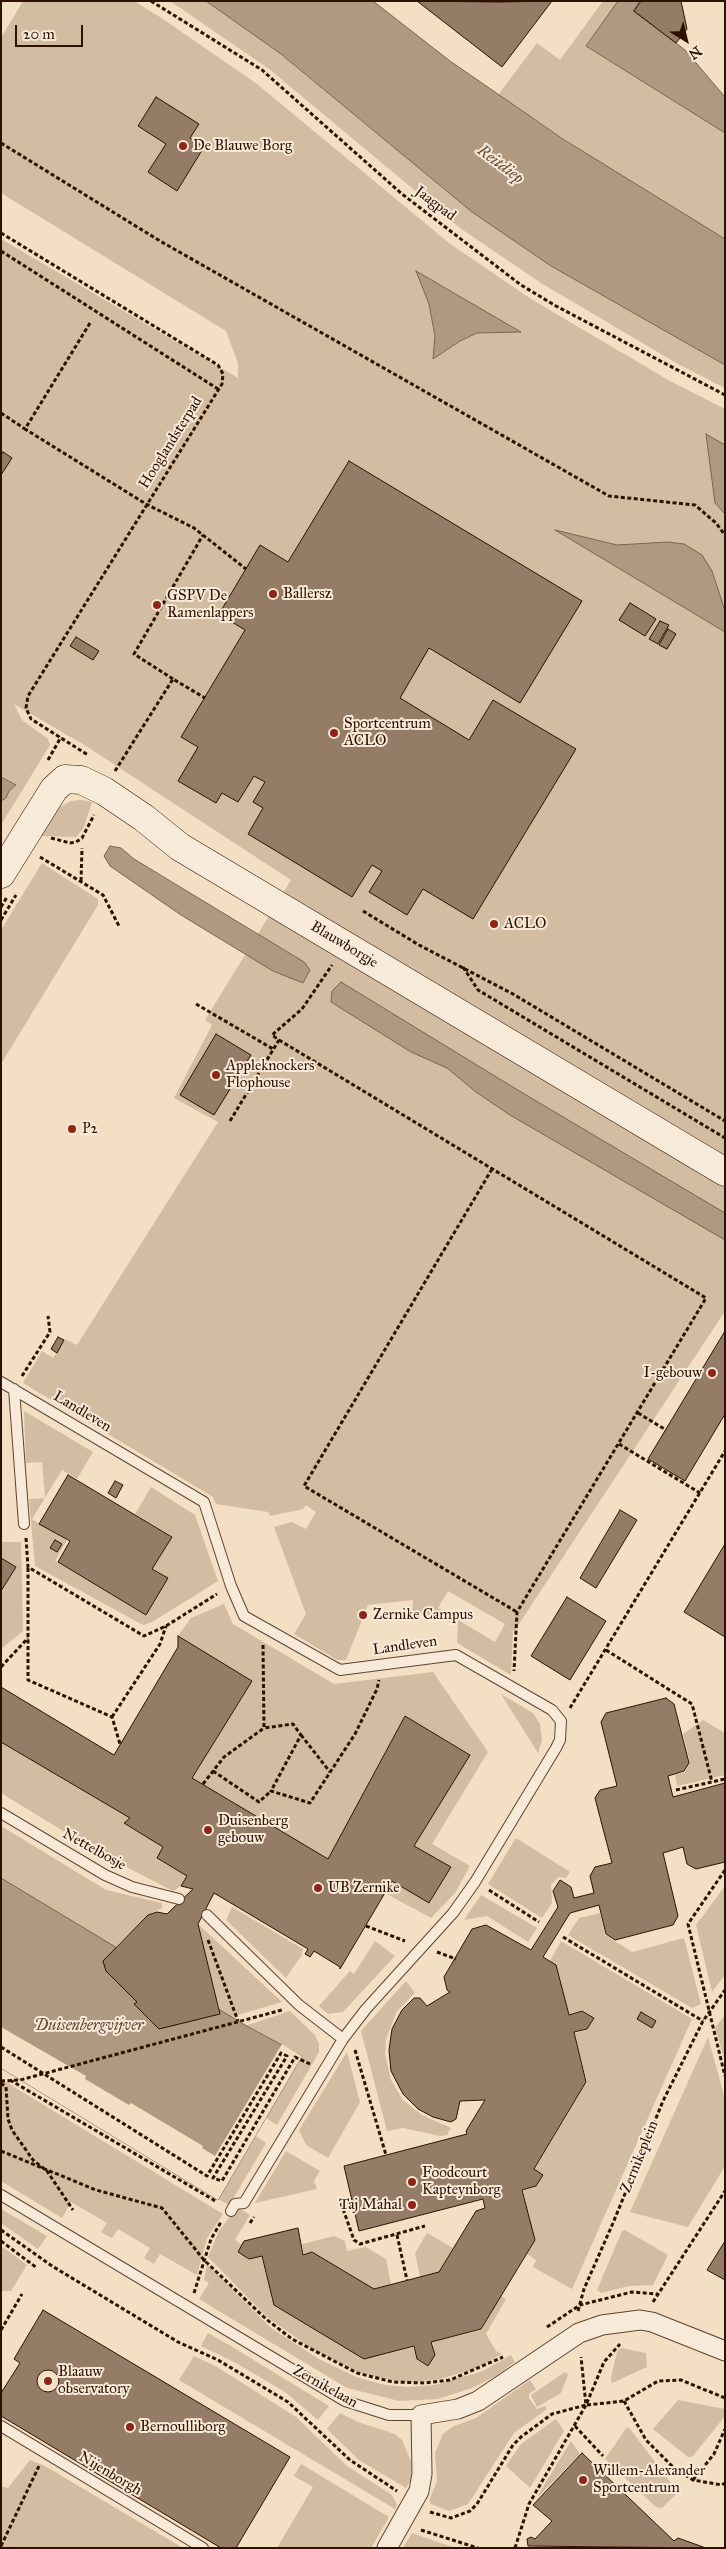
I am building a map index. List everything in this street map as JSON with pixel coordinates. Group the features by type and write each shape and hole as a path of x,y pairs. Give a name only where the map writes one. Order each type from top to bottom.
{"street":[{"name":"Blauwborgje","path":"5,884 54,789 65,779 81,780 124,804 188,852 725,1172"},
{"name":"Zernikelaan","path":"421,2416 458,2409 478,2400 578,2333 602,2325 640,2320 666,2327 725,2351"},
{"path":"387,2548 419,2491 422,2474 421,2416"}],"lane":[{"name":"Landleven","path":"1,1382 204,1502 231,1586 244,1616 340,1670 456,1655 552,1710 562,1721"},
{"path":"14,1389 24,1524"},
{"path":"231,2210 235,2204 244,2203 343,2039 453,1913 475,1882 556,1748 560,1740 562,1721"},
{"name":"Nettelbosje","path":"1,1813 105,1875 132,1887 179,1899"},
{"path":"207,1915 299,2005 343,2039"},
{"name":"Zernikelaan","path":"1,2195 345,2401 389,2415 421,2416"},
{"name":"Nijenborgh","path":"1,2426 203,2548"}],"path":[{"name":"Jaagpad","path":"151,1 262,70 402,194 521,284 556,306 725,396"},
{"path":"1,143 160,241 609,496 695,505 725,535"},
{"name":"Hooglandsterpad","path":"1,233 218,365 223,374 222,384 28,696 26,708 31,719 62,737"},
{"path":"1,251 218,389"},
{"path":"25,429 90,323"},
{"path":"1,413 146,504 194,528 246,569"},
{"path":"203,536 134,654 173,680 205,698"},
{"path":"116,770 173,680"},
{"path":"44,839 52,838 70,843 76,842 82,838 95,813"},
{"path":"82,848 82,881"},
{"path":"33,852 103,895 119,926"},
{"path":"1,907 5,884"},
{"path":"363,910 419,945 522,999 725,1121"},
{"path":"335,960 302,1009 272,1035 706,1298 517,1612 516,1690"},
{"path":"463,967 478,990 725,1138"},
{"path":"196,1004 273,1048"},
{"path":"230,1121 279,1040"},
{"path":"492,1169 304,1486 517,1612"},
{"path":"14,1389 50,1332 48,1316"},
{"path":"638,1413 666,1430"},
{"path":"619,1444 700,1493"},
{"path":"562,1721 725,1451"},
{"path":"721,1458 725,1460"},
{"path":"24,1524 28,1567 28,1680 112,1717 120,1744"},
{"path":"28,1567 144,1636 166,1626 231,1586"},
{"path":"112,1717 160,1644 166,1626"},
{"path":"263,1626 264,1728"},
{"path":"1,1667 29,1638"},
{"path":"606,1650 692,1704 712,1782"},
{"path":"271,1791 310,1803 355,1734 377,1689 382,1665"},
{"path":"203,1784 224,1757 264,1728 293,1724 330,1772"},
{"path":"213,1771 259,1802 271,1791 301,1735"},
{"path":"676,1790 725,1779"},
{"path":"725,1870 688,1924 725,2076"},
{"path":"475,1882 539,1922"},
{"path":"207,1915 208,1941 238,2021"},
{"path":"366,1926 422,1948"},
{"path":"563,1937 703,2021"},
{"name":"Zernikeplein","path":"586,2405 576,2318 584,2288 614,2223 663,2101 703,2021 725,1990"},
{"path":"1,2082 20,2080 40,2073 299,2005"},
{"path":"350,2030 386,2154"},
{"path":"1,2047 207,2176 281,2053 287,2056 213,2178 222,2181 295,2057"},
{"path":"10,2080 231,2210 216,2228 192,2296"},
{"path":"1,2082 6,2087 8,2119 12,2130 33,2160 47,2171 73,2210"},
{"path":"1,2151 96,2190 162,2208 204,2260 272,2324 308,2348 357,2373 393,2382 425,2383 450,2380 510,2354"},
{"path":"341,2203 354,2240 360,2244 425,2226"},
{"name":"Zernikelaan","path":"1,2230 52,2266 178,2342 218,2360 288,2402 350,2460 440,2516 451,2518 470,2511 477,2504 513,2445 552,2414 586,2405 624,2400"},
{"path":"396,2234 407,2280"},
{"path":"1,2241 37,2268"},
{"path":"545,2328 580,2305 632,2292 658,2294"},
{"path":"1,2330 22,2294"},
{"path":"725,2398 681,2380 658,2381 624,2400 646,2440 673,2467 693,2480 722,2485 725,2483"},
{"path":"515,2548 529,2504 575,2426 603,2456"},
{"path":"693,2480 714,2454 725,2429"},
{"path":"1,2546 45,2452"},
{"path":"412,2528 478,2548"}],"shaded area":[{"name":"ACLO","path":"23,1 134,1 257,84 449,243 531,299 670,381 725,409 725,445 706,435 725,514 725,611 643,545 617,545 557,531 725,632 725,1311 515,1630 513,1630 511,1675 457,1643 458,1625 430,1615 412,1616 413,1600 368,1605 346,1660 337,1660 294,1634 306,1614 274,1527 292,1522 306,1529 316,1512 306,1505 303,1509 270,1516 268,1512 216,1504 213,1497 23,1383 42,1351 53,1358 65,1339 77,1345 218,1122 174,1098 212,1025 205,1020 291,880 86,746 14,704 22,720 48,739 50,745 1,825 1,801 16,786 1,777 1,239 238,378 238,363 226,331 1,193 1,38","holes":["417,272 520,332 477,333 460,341 433,359 435,336 429,304","448,1591 505,1624 495,1642 438,1608"]},
{"path":"170,1 206,1 233,19 281,54 472,212 551,266 725,365 725,388 678,364 541,283 460,228 269,69"},
{"path":"603,1 618,1 586,46 725,133 725,239 638,188 498,95 537,43 560,60"},
{"path":"71,801 92,802 83,829 76,837 41,836 56,809"},
{"path":"42,863 98,899 98,905 1,1064 1,930"},
{"path":"24,1411 93,1452 77,1479 62,1470 45,1498 42,1462 26,1463"},
{"path":"151,1487 195,1515 218,1581 152,1622 143,1625 35,1566 29,1499 45,1498 32,1519 67,1540 55,1561 146,1615 168,1578 152,1568 172,1536 135,1514"},
{"path":"1,1542 21,1542 23,1631 1,1649 1,1591 16,1567 1,1558"},
{"path":"224,1604 233,1624 334,1684 433,1672 488,1752 432,1844 470,1866 455,1893 431,1918 385,1893 392,1881 430,1903 451,1867 414,1846 470,1754 405,1716 328,1859 192,1778 252,1681 178,1636 191,1618"},
{"path":"501,1694 533,1713 540,1724 542,1740 538,1753"},
{"path":"703,1720 725,1733 725,1775 677,1786 675,1775 685,1772 690,1763 683,1734"},
{"path":"1,1742 130,1818 124,1823 163,1847 157,1859 187,1876 181,1886 173,1891 101,1854 1,1793"},
{"path":"1,1826 106,1890 162,1903 162,1908 148,1915 115,1947 1,1878"},
{"path":"516,1838 570,1872 566,1878 558,1877 551,1885 552,1903 542,1918 488,1884"},
{"path":"725,1886 725,1975 712,1992 696,1925"},
{"path":"481,1895 537,1928 528,1942 487,1916 464,1920"},
{"path":"232,1907 303,1949 301,1956 286,1978 226,1920"},
{"path":"600,1913 605,1935 632,1952 684,1938 701,2004 692,2008 568,1935 579,1918"},
{"path":"198,1924 282,2002 231,2017 220,2010"},
{"path":"375,1941 395,1956 343,2012 328,2014 319,2006 350,1971 354,1974"},
{"path":"561,1941 692,2019 572,2289 533,2267 536,2260 527,2254 535,2240 523,2191 536,2187 543,2175 535,2169 587,2082 575,2033 587,2030 594,2017 582,2010 569,2014 556,1965 550,1961"},
{"path":"406,1981 415,1993 397,2011 386,2039 385,2054 391,2080 403,2100 422,2115 451,2128 447,2135 440,2136 403,2128 387,2131 361,2031"},
{"path":"290,2011 315,2035 319,2044 319,2052 277,2125 266,2118 302,2056 245,2026"},
{"path":"725,2015 725,2061 715,2028"},
{"path":"708,2037 725,2099 725,2166 688,2227 630,2212"},
{"path":"347,2052 360,2102 328,2158 306,2145 299,2130"},
{"path":"1,2079 223,2214 207,2238 197,2275 160,2254 154,2264 144,2258 150,2248 118,2229 112,2238 101,2232 107,2223 71,2202 62,2218 1,2181"},
{"path":"256,2136 266,2143 230,2204 227,2204 218,2199"},
{"path":"286,2151 320,2171 314,2181 317,2189 255,2203"},
{"path":"237,2207 250,2215 235,2240 242,2245 237,2252 249,2259 261,2256 274,2305 364,2359 413,2347 417,2360 428,2367 435,2355 432,2342 481,2330 501,2296 506,2299 486,2334 496,2351 502,2354 476,2368 457,2374 436,2380 411,2382 391,2380 360,2373 312,2349 267,2317 208,2257 219,2231"},
{"path":"1,2209 47,2236 38,2249 1,2223"},
{"path":"625,2230 668,2255 653,2285 629,2286 601,2293 597,2290 622,2231"},
{"path":"427,2233 453,2248 439,2272 420,2277 415,2253"},
{"path":"334,2236 345,2241 347,2251 366,2247 386,2259 391,2284 374,2289 312,2252 304,2254 302,2244"},
{"path":"1,2246 27,2265 11,2291 1,2291"},
{"path":"207,2264 271,2328 319,2359 356,2377 385,2385 409,2387 435,2385 483,2371 511,2355 515,2362 496,2376 472,2388 438,2399 399,2401 347,2388 199,2299 209,2283 204,2280"},
{"path":"208,2333 329,2406 318,2420 285,2392 236,2363 201,2346"},
{"path":"621,2348 646,2353 647,2367 612,2383 611,2378 617,2352"},
{"path":"194,2356 217,2367 296,2417 347,2466 392,2495 397,2505 395,2509 179,2380"},
{"path":"565,2372 568,2375 561,2393 537,2407 531,2395"},
{"path":"530,2380 536,2389 529,2394 529,2398 537,2409 545,2406 547,2409 514,2433 468,2504 449,2511 431,2504 429,2501 437,2481 435,2453 443,2434 454,2426 476,2418"},
{"path":"678,2400 725,2409 725,2416 692,2457 688,2457 653,2429"},
{"path":"340,2413 358,2422 395,2434 402,2440 411,2461 411,2480 406,2488 359,2460 327,2429"},
{"path":"556,2419 564,2431 530,2488 506,2466 521,2444"},
{"path":"627,2427 678,2492 662,2508 656,2507 605,2459"},
{"path":"571,2441 580,2454 539,2496 538,2495"},
{"path":"30,2460 45,2466 183,2548 1,2548 1,2486 8,2488"},
{"path":"301,2464 389,2517 371,2548 277,2548 313,2487 294,2476"},
{"path":"412,2533 455,2548 403,2548"}],"water":[{"name":"Reitdiep","path":"206,1 373,1 450,61 563,139 725,239 725,365 551,266 472,212 281,54"},
{"path":"618,1 640,1 633,11 685,50 725,97 725,133 586,46"},
{"path":"416,271 521,332 477,333 460,341 433,359 435,336 429,304"},
{"path":"706,434 725,445 725,514 715,503"},
{"path":"555,530 617,545 668,542 684,544 702,555 712,571 725,611 725,632"},
{"path":"1,777 16,785 9,791 6,798 1,801"},
{"path":"110,846 121,848 134,859 304,962 310,970 303,983 273,971 181,915 110,866 104,856"},
{"path":"341,982 725,1213 725,1240 510,1115 476,1092 447,1068 411,1052 331,1002 332,991"},
{"name":"Duisenbergvijver","path":"1,1878 245,2025 302,2056 218,2200 1,2068"}],"pier":[{"path":"1,2027 86,2076 85,2079 129,2105 131,2103 203,2146 202,2148 215,2156 282,2044 302,2056 218,2200 1,2068"}],"building":[{"path":"417,1 498,2 552,1 502,67"},
{"path":"641,1 681,1 687,29 676,43 634,11"},
{"name":"De Blauwe Borg","path":"156,97 199,124 190,138 204,147 177,191 148,172 166,144 138,126"},
{"path":"3,452 12,458 1,475 1,455"},
{"path":"349,461 582,601 520,703 429,648 400,698 469,740 493,700 576,749 473,919 423,889 407,915 369,892 382,871 372,865 352,897 248,834 263,808 253,802 265,782 254,776 238,802 222,793 216,803 178,781 198,747 181,737 245,630 219,614 260,545 288,562"},
{"path":"630,603 656,619 645,636 619,620"},
{"path":"660,621 669,625 658,644 649,639"},
{"path":"668,629 676,634 667,649 659,645"},
{"path":"76,637 99,651 93,660 70,646"},
{"name":"Appleknockers Flophouse","path":"216,1034 251,1055 214,1115 180,1095"},
{"name":"I-gebouw","path":"725,1331 725,1414 685,1481 648,1459"},
{"path":"58,1337 64,1340 57,1353 51,1349"},
{"path":"68,1475 172,1537 152,1569 168,1578 146,1615 58,1562 70,1541 39,1524"},
{"path":"115,1481 123,1485 116,1498 108,1493"},
{"path":"620,1510 637,1520 596,1588 580,1578"},
{"path":"55,1540 62,1544 57,1552 50,1548"},
{"path":"725,1544 725,1637 684,1612"},
{"path":"1,1558 16,1567 1,1591"},
{"path":"567,1597 606,1621 570,1680 531,1656"},
{"name":"Duisenberg gebouw","path":"178,1636 252,1681 192,1778 328,1859 405,1716 470,1755 414,1846 451,1867 429,1903 392,1881 340,1969 340,1967 314,1951 310,1957 305,1954 308,1949 214,1893 198,1924 220,2014 159,2029 134,2004 137,2002 106,1971 103,1961 148,1915 157,1912 167,1914 193,1889 181,1886 187,1876 157,1858 163,1847 124,1823 130,1818 1,1742 1,1687 114,1755 178,1647"},
{"path":"666,1698 674,1704 689,1763 684,1771 668,1776 673,1797 725,1783 725,1862 696,1869 687,1864 683,1847 663,1853 678,1916 673,1925 615,1940 606,1934 599,1905 570,1913 543,1957 556,1965 569,2015 582,2011 594,2018 587,2029 574,2032 586,2082 534,2169 543,2175 536,2186 522,2190 535,2240 481,2329 431,2342 435,2355 428,2366 417,2359 414,2346 364,2359 274,2305 262,2256 249,2259 238,2252 244,2241 298,2228 303,2255 312,2252 374,2289 439,2272 476,2211 485,2208 483,2199 359,2231 344,2166 467,2134 466,2131 485,2100 460,2101 456,2119 451,2122 433,2117 418,2109 403,2094 391,2071 389,2050 392,2029 402,2010 414,1998 420,1998 427,2006 450,1992 447,1990 444,1977 472,1929 486,1925 531,1950 558,1907 553,1891 560,1880 571,1887 574,1898 594,1893 590,1876 595,1867 612,1863 595,1798 600,1790 617,1786 601,1722 606,1713"},
{"path":"641,2012 656,2021 652,2028 637,2019"},
{"path":"725,2241 725,2280 707,2270"},
{"name":"Bernoulliborg","path":"43,2310 290,2457 236,2548 221,2548 1,2416 1,2393 20,2363 14,2359"},
{"name":"Blaauw observatory","path":"48,2370 56,2373 59,2381 56,2389 48,2392 40,2389 37,2381 40,2373"},
{"name":"Willem-Alexander Sportcentrum","path":"582,2453 674,2541 678,2538 706,2548 528,2546 527,2539 531,2537 535,2539 552,2521 533,2505"}],"place":[{"name":"De Blauwe Borg","path":"183,146"},
{"name":"Ballersz","path":"273,594"},
{"name":"GSPV De Ramenlappers","path":"157,605"},
{"name":"Sportcentrum ACLO","path":"334,733"},
{"name":"ACLO","path":"494,924"},
{"name":"Appleknockers Flophouse","path":"216,1075"},
{"name":"P2","path":"72,1129"},
{"name":"I-gebouw","path":"712,1373"},
{"name":"Zernike Campus","path":"363,1615"},
{"name":"Duisenberg gebouw","path":"208,1830"},
{"name":"UB Zernike","path":"318,1888"},
{"name":"Foodcourt Kapteynborg","path":"412,2182"},
{"name":"Taj Mahal","path":"412,2205"},
{"name":"Blaauw observatory","path":"48,2381"},
{"name":"Bernoulliborg","path":"130,2427"},
{"name":"Willem-Alexander Sportcentrum","path":"583,2480"}]}
